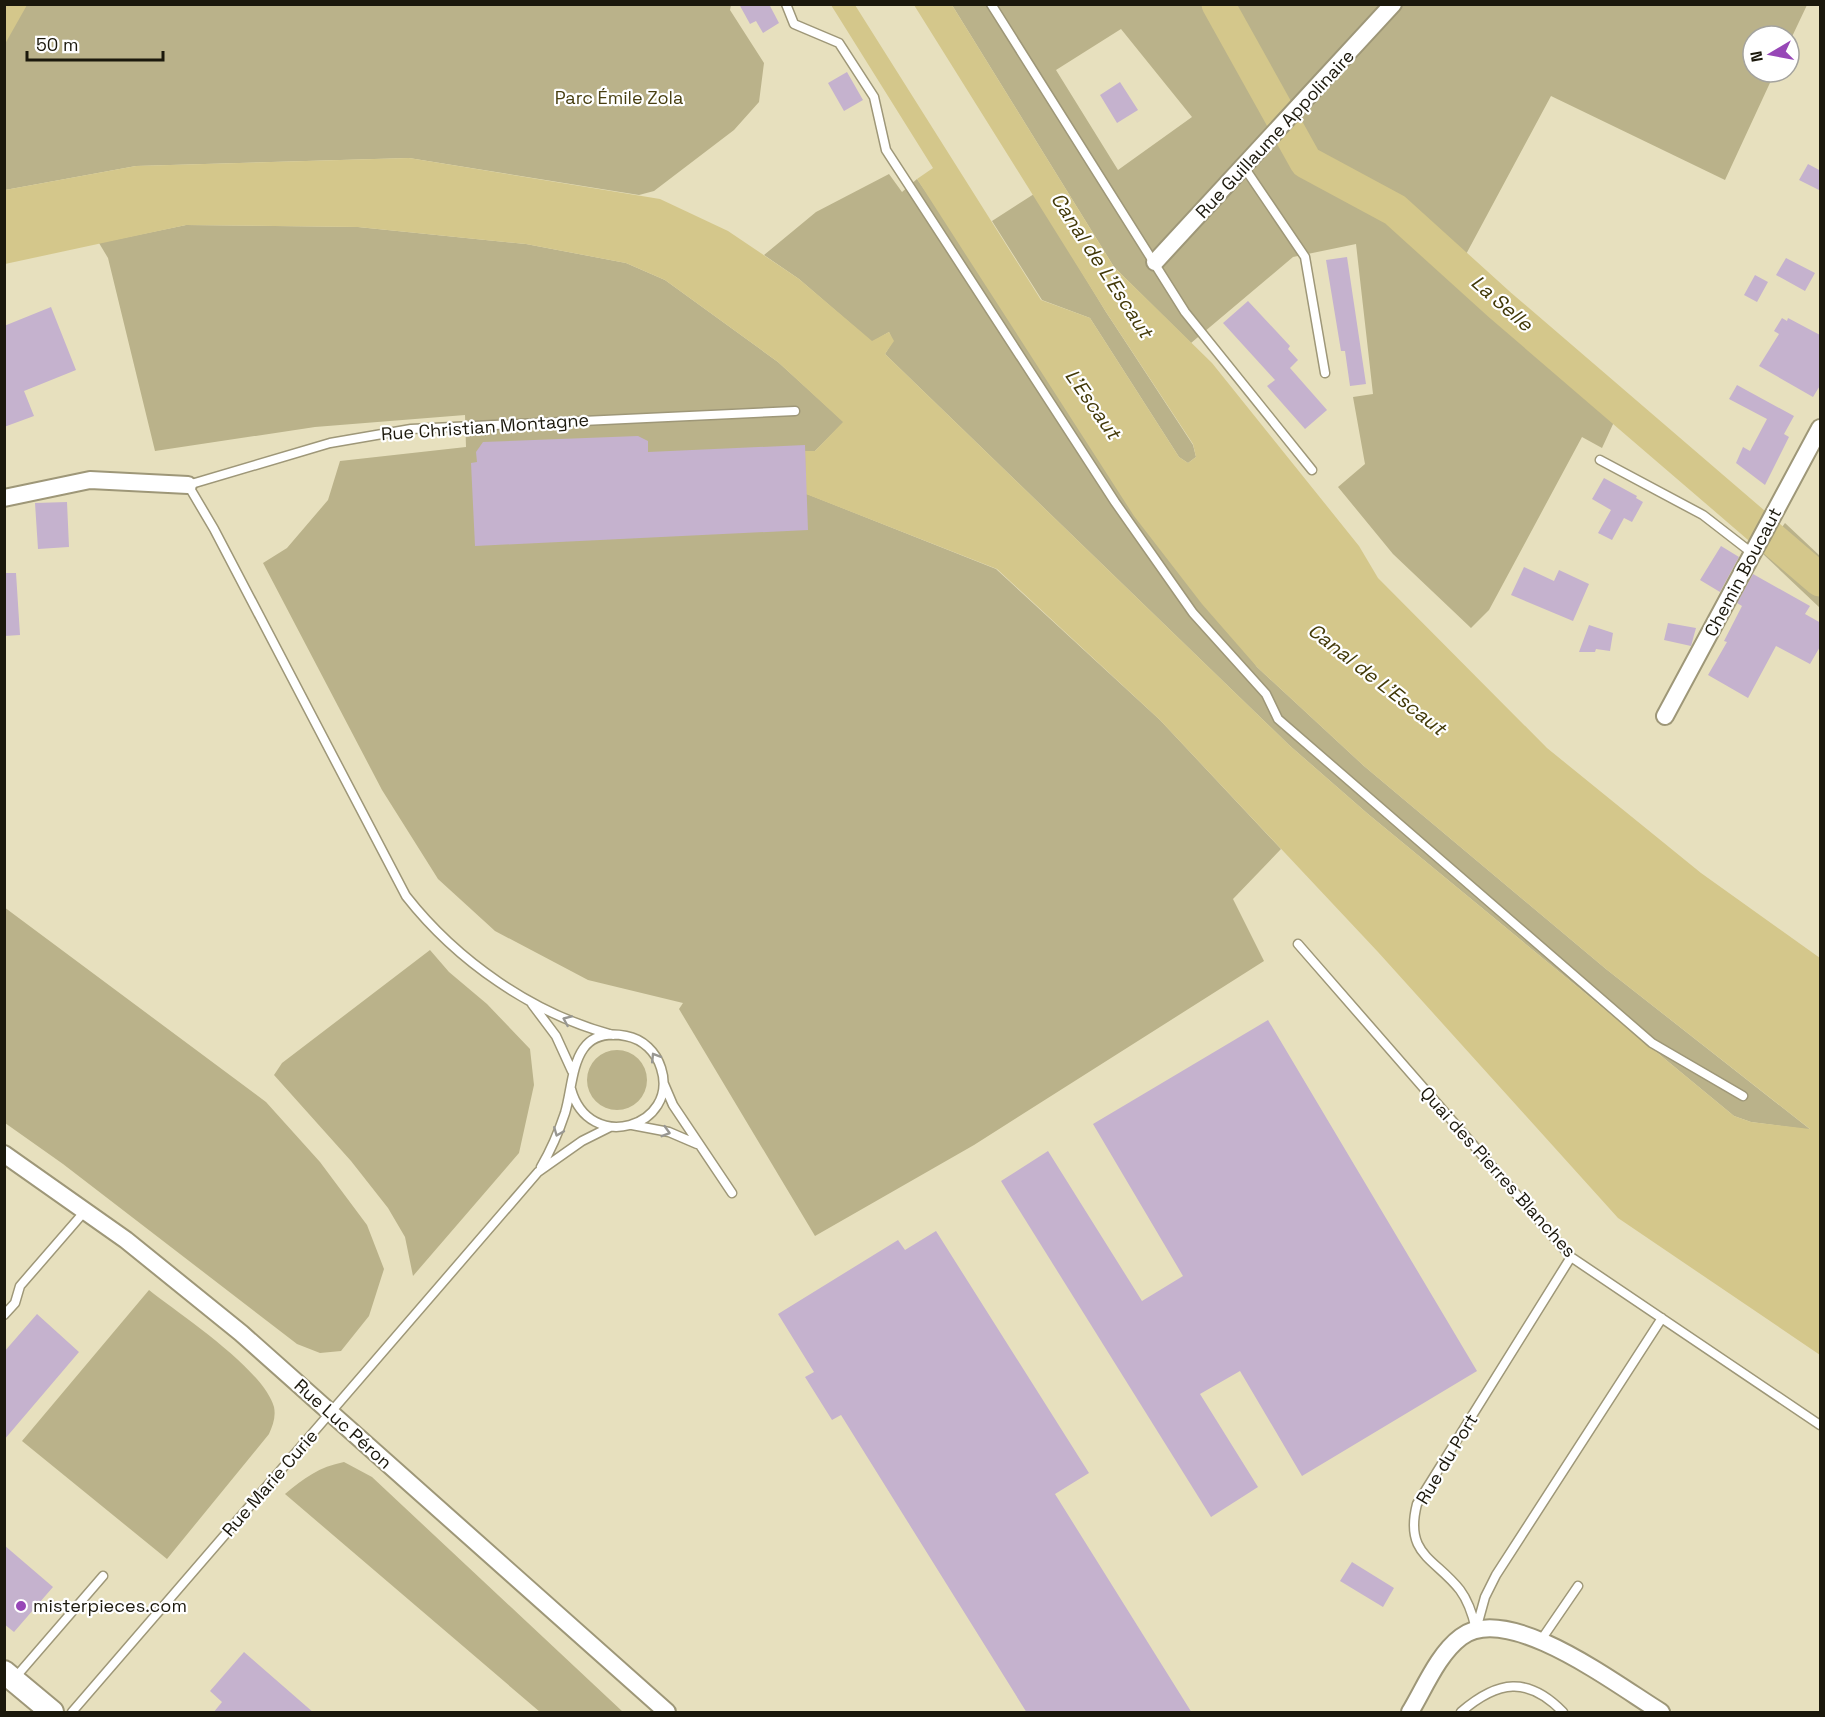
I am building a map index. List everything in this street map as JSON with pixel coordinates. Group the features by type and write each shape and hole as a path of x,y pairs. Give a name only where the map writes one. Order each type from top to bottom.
{"street":[{"name":"Rue Guillaume Appolinaire","path":"1155,262 1393,4"},
{"name":"Chemin Boucaut","path":"1665,716 1821,428"},
{"name":"Rue Christian Montagne","path":"4,498 90,480 188,485"},
{"name":"Rue Luc Péron","path":"4,1154 85,1210 221,1317 667,1713"},
{"path":"1410,1713 1449,1648 1459,1638 1476,1629 1515,1630 1540,1640 1661,1713"},
{"path":"9,1676 52,1713"}],"lane":[{"path":"786,4 794,24 839,43 873,97 886,150 923,207 1115,502 1193,613 1266,694 1278,719 1652,1043 1743,1096"},
{"path":"991,4 1194,325 1312,470"},
{"path":"1244,167 1305,257 1324,373"},
{"name":"Rue Christian Montagne","path":"188,485 330,443 402,430 795,411"},
{"path":"1600,460 1703,515 1752,553"},
{"path":"188,485 219,539 406,896 430,925 461,953 525,998 568,1020 613,1035 628,1036 648,1047 661,1066 663,1081 673,1105 732,1192"},
{"name":"Quai des Pierres Blanches","path":"1298,944 1571,1257 1821,1425"},
{"path":"525,998 548,1024 572,1071"},
{"path":"613,1035 587,1046 577,1058 572,1071 571,1089 585,1114 597,1123 610,1127 631,1125 669,1132 698,1145"},
{"path":"631,1125 654,1109 661,1096 663,1081"},
{"name":"Rue Marie Curie","path":"538,1173 556,1136 571,1089"},
{"name":"Rue Marie Curie","path":"72,1713 538,1173 582,1141 610,1127"},
{"path":"4,1315 15,1303 20,1286 85,1210"},
{"name":"Rue du Port","path":"1476,1629 1472,1613 1459,1589 1422,1554 1415,1533 1417,1504 1571,1257"},
{"path":"1476,1629 1485,1597 1496,1575 1662,1318"},
{"path":"9,1676 104,1576"},
{"path":"1540,1640 1578,1586"},
{"path":"1461,1713 1494,1690 1518,1686 1540,1692 1563,1713"}],"green space":[{"name":"Parc Émile Zola","path":"5,5 731,5 730,10 764,63 759,102 734,130 654,191 639,195 409,158 136,166 5,190"},
{"path":"952,5 1807,5 1798,24 1741,24 1741,84 1769,84 1725,180 1551,96 1464,258 1626,396 1602,448 1582,437 1489,610 1471,628 1393,554 1338,487 1365,464 1353,397 1373,394 1356,244 1293,257 1191,343 1114,267","holes":["1121,29 1192,117 1118,170 1056,70"]},
{"path":"889,174 902,192 917,179 1257,667 1364,766 1606,969 1811,1130 1751,1122 1734,1116 1368,814 1289,745 885,354 893,341 889,332 872,342 799,279 764,255 816,212"},
{"path":"1034,194 1106,312 1193,445 1196,457 1188,463 1179,457 1090,318 1042,300 992,221"},
{"path":"186,225 358,227 526,244 626,263 665,280 778,362 844,422 815,451 807,494 996,569 1160,720 1281,849 1233,899 1264,961 974,1145 815,1236 679,1009 683,1003 588,980 495,931 438,879 382,790 263,563 287,548 328,500 340,461 466,447 465,415 315,427 155,451 108,258 99,243"},
{"path":"1785,523 1820,556 1820,608 1763,554"},
{"path":"4,907 266,1102 320,1162 367,1225 384,1269 369,1316 341,1351 320,1353 297,1344 63,1164 5,1123"},
{"path":"430,950 449,972 487,1004 530,1049 534,1085 519,1153 413,1276 405,1237 388,1208 351,1161 274,1075 282,1063"},
{"path":"617,1050 634,1055 642,1063 647,1080 642,1097 634,1105 617,1110 600,1105 592,1097 587,1080 592,1063 600,1055"},
{"path":"149,1290 238,1360 267,1392 275,1411 269,1434 167,1559 22,1441"},
{"path":"344,1462 372,1477 623,1712 540,1712 285,1494 312,1474"}],"water":[{"path":"4,5 27,5 5,44"},
{"path":"831,5 855,5 1041,300 1090,318 1179,457 1188,463 1196,457 1193,444 1106,312 914,5 952,5 1114,267 1212,363 1359,546 1378,578 1547,748 1701,873 1820,958 1820,1355 1618,1218 1378,952 1160,720 997,569 806,494 805,451 815,451 843,422 778,362 665,280 626,263 526,244 358,227 186,225 5,264 5,190 136,166 409,158 660,199 728,231 799,279 872,341 889,332 894,341 885,354 1289,745 1368,814 1734,1116 1751,1122 1810,1129 1606,969 1364,766 1257,667 1202,604 1134,516 917,179 933,168"}],"building":[{"path":"739,4 769,4 779,23 763,33 756,21 750,24"},
{"path":"847,72 863,100 844,111 828,83"},
{"path":"1120,82 1138,110 1117,123 1100,95"},
{"path":"1808,164 1821,171 1821,191 1799,180"},
{"path":"1347,257 1366,384 1350,386 1345,351 1341,351 1326,260"},
{"path":"1786,258 1815,273 1805,291 1776,275"},
{"path":"1755,275 1768,282 1757,302 1744,295"},
{"path":"1248,301 1290,346 1288,349 1298,360 1290,368 1327,410 1305,429 1267,386 1275,380 1223,323"},
{"path":"51,307 76,370 24,391 34,416 4,427 4,326"},
{"path":"1782,318 1787,321 1788,318 1820,335 1821,384 1813,397 1759,366 1779,334 1774,331"},
{"path":"1737,385 1794,416 1784,434 1789,437 1765,485 1736,463 1743,447 1750,451 1767,419 1729,399"},
{"path":"638,436 648,441 648,452 805,445 808,530 475,546 471,463 477,462 476,452 483,442"},
{"path":"1604,478 1637,496 1636,498 1643,502 1632,522 1624,518 1612,540 1598,533 1611,510 1592,499"},
{"path":"67,502 69,547 38,549 35,503"},
{"path":"1721,546 1739,557 1720,592 1700,580"},
{"path":"1524,567 1554,581 1559,570 1589,584 1573,621 1511,595"},
{"path":"4,573 16,573 20,635 4,636"},
{"path":"1753,574 1810,606 1805,614 1821,623 1821,645 1810,664 1776,646 1748,698 1708,675 1727,642 1724,641 1742,606 1737,603"},
{"path":"1668,623 1696,628 1691,646 1664,640"},
{"path":"1589,625 1613,633 1610,651 1596,649 1595,652 1579,652"},
{"path":"1268,1020 1477,1371 1302,1476 1240,1371 1200,1394 1258,1487 1211,1517 1001,1181 1048,1151 1142,1301 1183,1276 1093,1124"},
{"path":"936,1231 1089,1473 1055,1494 1192,1713 1027,1713 841,1415 832,1420 805,1377 814,1372 778,1314 898,1240 905,1250"},
{"path":"37,1314 79,1352 4,1440 4,1352"},
{"name":"misterpieces.com","path":"4,1545 53,1587 14,1632 4,1624"},
{"path":"1352,1562 1394,1588 1383,1607 1340,1581"},
{"path":"244,1652 314,1713 213,1713 222,1702 210,1691"}],"waterway":[{"name":"La Selle","path":"1218,4 1306,162 1395,210 1500,305 1820,580"}],"place":[{"name":"misterpieces.com","path":"21,1606"}],"water label":[{"name":"Canal de L'Escaut","path":"1102,265"},
{"name":"L'Escaut","path":"1093,404"},
{"name":"Canal de L'Escaut","path":"1377,679"}]}
